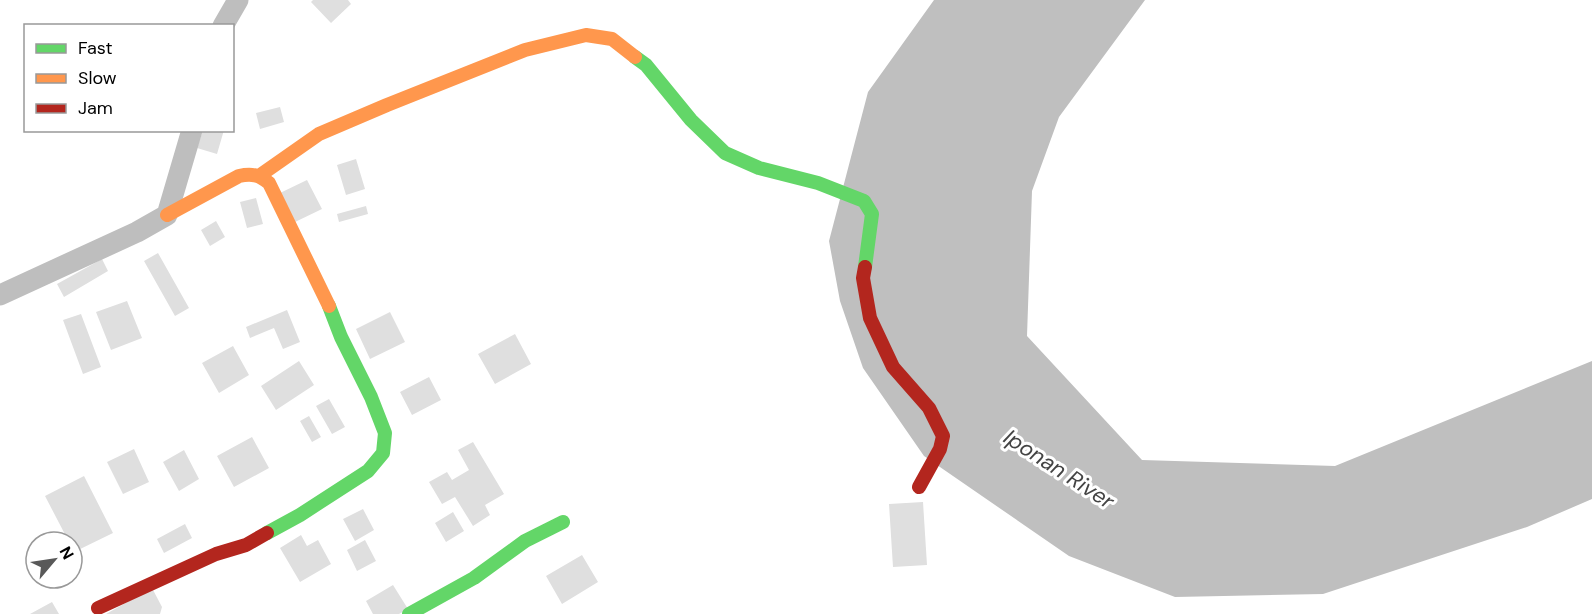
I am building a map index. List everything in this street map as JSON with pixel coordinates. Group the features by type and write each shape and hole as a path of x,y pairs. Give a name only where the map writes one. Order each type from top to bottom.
{"street":[{"path":"225,24 238,0"},
{"path":"259,176 319,134 525,50 586,35 612,39 645,65 691,120 724,153 759,168 818,183 864,201 872,214 863,278 870,318 893,367 928,408 943,436 940,449 919,487"},
{"path":"167,215 191,132"},
{"path":"0,295 137,232 239,176 249,173 259,176 269,183 277,198 329,305 341,337 371,397 385,433 383,453 368,471 300,514 246,544 216,554 98,608"},
{"path":"409,614 474,578 525,541 562,522"}],"water":[{"name":"Iponan River","path":"934,0 1145,0 1059,117 1032,191 1027,336 1142,460 1335,466 1592,361 1592,499 1527,527 1323,594 1175,597 1069,556 924,456 863,368 840,301 829,241 868,92"}],"building":[{"path":"313,0 348,0 351,4 331,23 311,2"},
{"path":"280,107 284,122 260,129 256,113"},
{"path":"202,132 223,132 217,154 197,148"},
{"path":"356,159 365,189 346,195 337,165"},
{"path":"307,180 322,209 295,222 280,193"},
{"path":"256,198 263,224 247,228 240,202"},
{"path":"366,206 368,214 339,222 337,214"},
{"path":"216,221 225,237 210,246 201,230"},
{"path":"158,253 189,308 175,316 144,261"},
{"path":"102,259 108,271 64,297 57,284"},
{"path":"127,301 142,338 111,350 96,312"},
{"path":"287,310 300,342 283,349 274,328 250,338 246,327"},
{"path":"390,312 405,342 370,359 356,329"},
{"path":"81,314 101,367 83,374 63,320"},
{"path":"515,334 531,364 495,384 478,354"},
{"path":"233,346 249,375 219,393 202,363"},
{"path":"299,361 314,385 276,410 261,386"},
{"path":"429,377 441,400 412,415 400,392"},
{"path":"329,399 345,427 332,434 316,406"},
{"path":"309,416 321,437 312,442 300,421"},
{"path":"252,437 269,468 234,487 217,456"},
{"path":"473,442 504,494 485,505 490,515 473,526 455,497 442,504 429,482 447,472 452,480 469,470 458,450"},
{"path":"134,449 149,482 123,494 107,462"},
{"path":"184,450 199,479 179,491 163,462"},
{"path":"84,476 113,533 84,547 84,530 63,530 45,496"},
{"path":"923,502 927,565 893,567 889,504"},
{"path":"363,509 374,530 355,541 343,519"},
{"path":"453,512 464,531 446,542 435,523"},
{"path":"185,524 192,538 164,553 157,539"},
{"path":"301,535 307,546 318,540 331,564 300,582 280,548"},
{"path":"365,540 376,561 357,571 347,550"},
{"path":"582,555 598,582 562,604 546,576"},
{"path":"393,585 408,609 399,614 373,614 366,601"},
{"path":"152,588 162,607 160,614 106,614"},
{"path":"52,602 59,614 30,614"}],"traffic: fast":[{"path":"635,57 646,65 691,120 725,153 759,168 818,183 864,201 872,214 865,267"},
{"path":"267,533 300,515 368,471 383,453 385,433 329,306"},
{"path":"409,614 474,578 525,541 563,522"}],"traffic: slow":[{"path":"259,176 319,134 525,50 586,35 612,39 635,57"},
{"path":"167,215 239,176 255,175 262,178 269,183 329,306"}],"traffic: jam":[{"path":"865,267 863,278 870,318 893,367 929,408 943,436 940,449 919,487"},
{"path":"98,608 216,554 246,545 267,533"}]}
